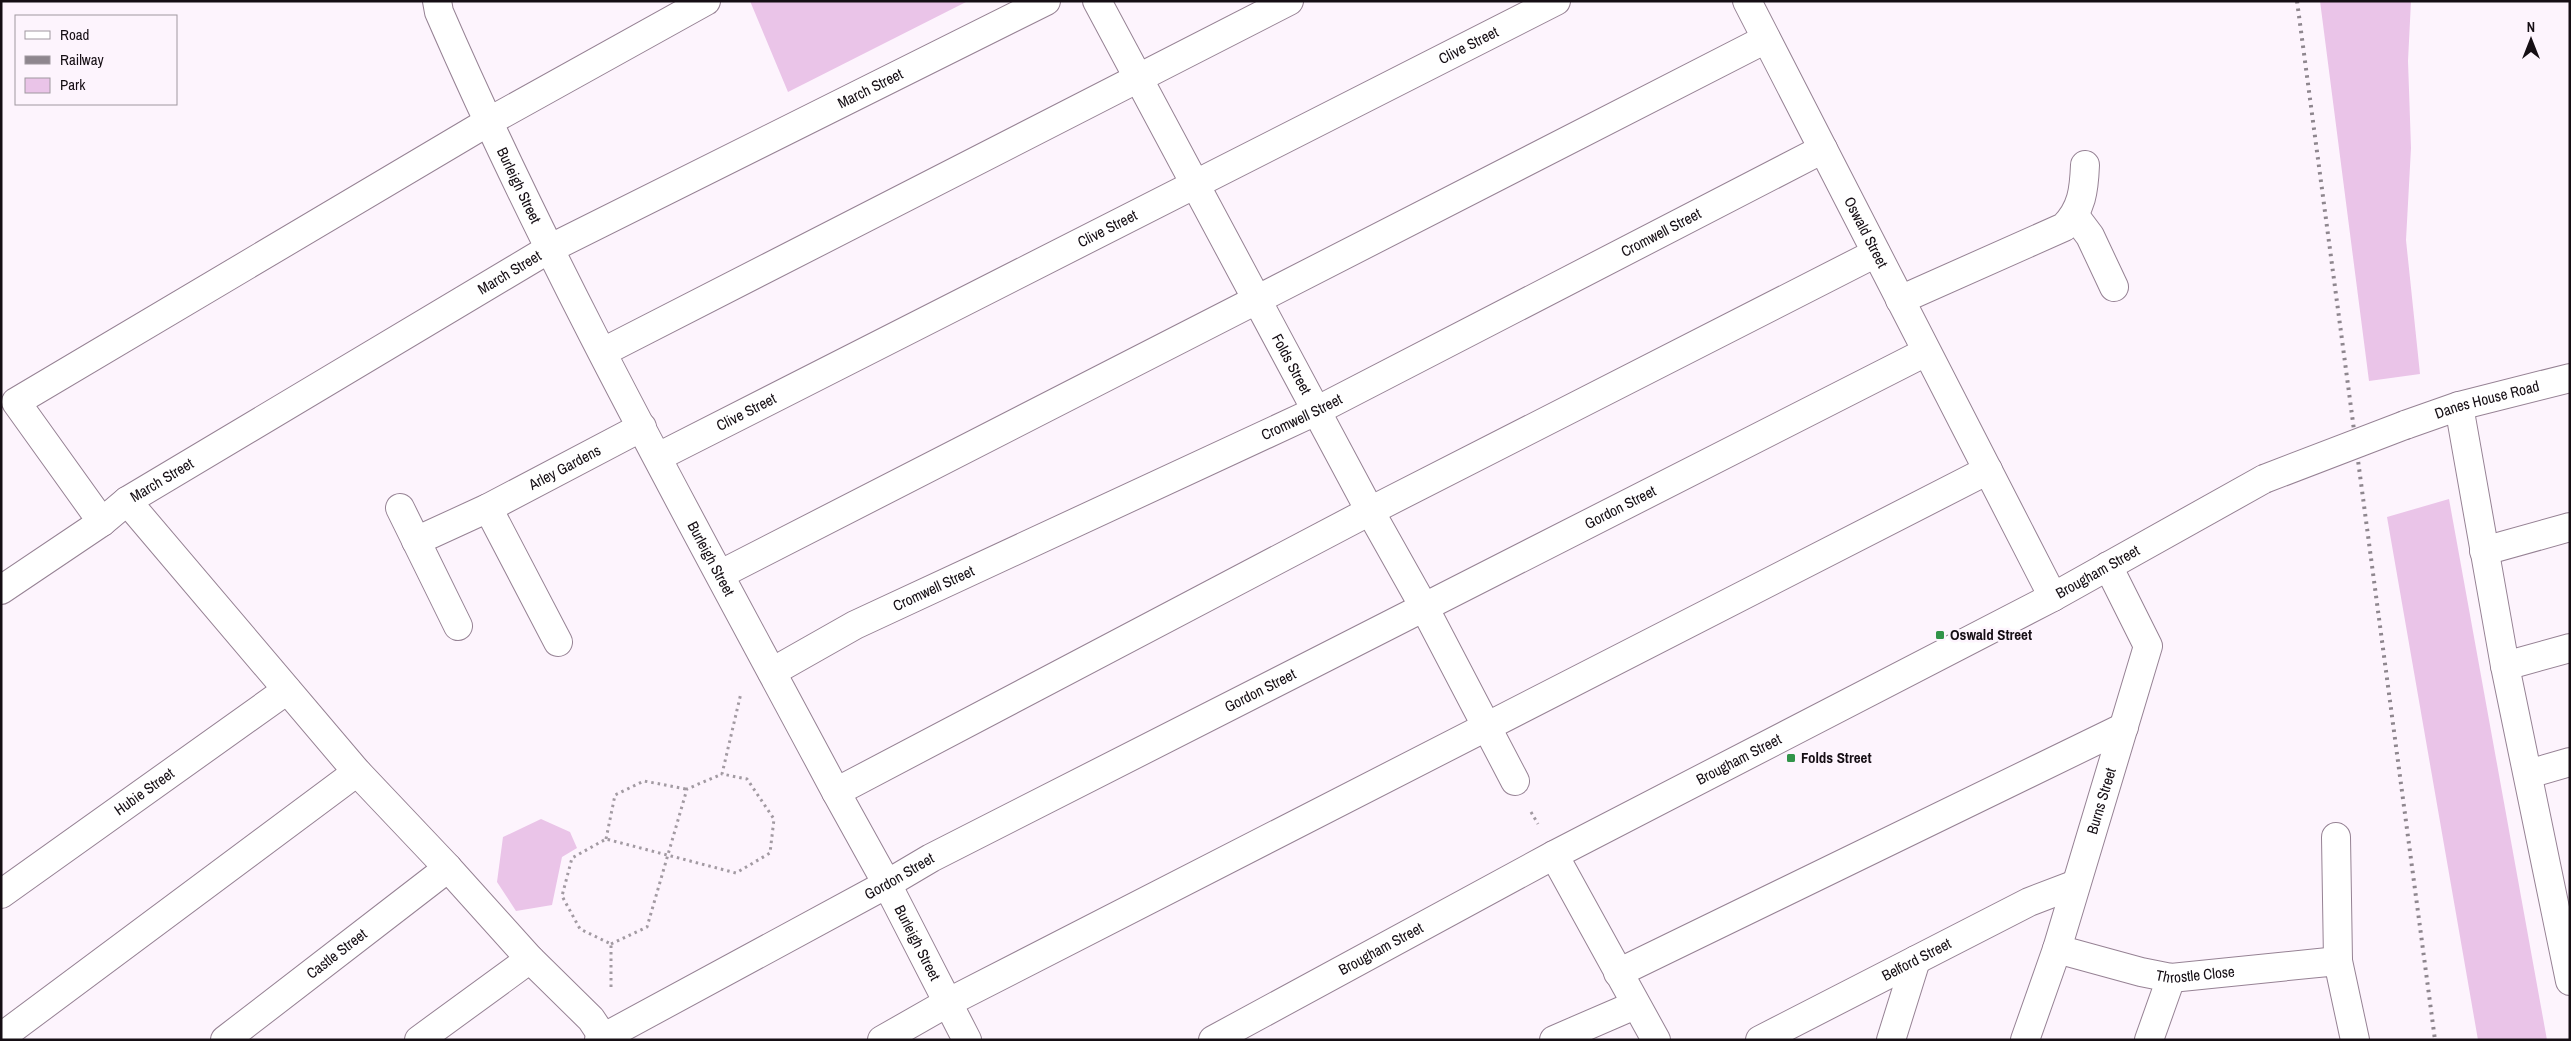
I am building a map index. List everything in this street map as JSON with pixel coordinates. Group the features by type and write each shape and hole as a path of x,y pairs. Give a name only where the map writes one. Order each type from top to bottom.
{"street":[{"name":"Burleigh Street","path":"436,1 466,74 549,249 772,672 887,884 966,1040"},
{"path":"102,522 16,402 488,122 706,1"},
{"name":"March Street","path":"1,590 102,522 127,501 549,249 1046,1"},
{"name":"Folds Street","path":"1097,1 1256,300 1424,606 1515,781"},
{"path":"603,352 1289,1"},
{"name":"Clive Street","path":"658,457 1196,186 1556,1"},
{"name":"Oswald Street","path":"1747,1 2053,597"},
{"path":"721,574 1766,39"},
{"name":"Cromwell Street","path":"772,672 855,624 1316,411 1823,149"},
{"path":"1900,300 2064,227 2075,216 2084,186 2085,165"},
{"path":"2075,216 2090,236 2114,287"},
{"path":"836,792 1370,510 1876,253"},
{"name":"Gordon Street","path":"601,1038 940,854 1926,352"},
{"name":"Danes House Road","path":"2264,479 2459,406 2570,378"},
{"path":"2459,406 2505,666 2528,774 2560,883 2570,981"},
{"name":"Arley Gardens","path":"416,541 488,508 642,427"},
{"path":"882,1040 947,1003 1988,470"},
{"name":"Brougham Street","path":"1213,1040 1554,855 2053,597 2264,479"},
{"path":"127,501 357,772 448,868 530,959 591,1019 601,1038"},
{"path":"400,508 458,626"},
{"path":"488,508 558,642"},
{"path":"2484,551 2570,527"},
{"name":"Burns Street","path":"2025,1040 2057,949 2148,646 2108,566"},
{"path":"2505,666 2570,648"},
{"name":"Hubie Street","path":"1,894 287,690"},
{"path":"1618,973 2124,727"},
{"path":"2528,774 2570,762"},
{"path":"7,1032 357,772"},
{"path":"2336,837 2338,961 2355,1040"},
{"path":"1554,855 1656,1040"},
{"name":"Castle Street","path":"225,1040 448,868"},
{"name":"Belford Street","path":"1760,1040 2029,902 2076,884"},
{"name":"Throstle Close","path":"2057,949 2141,972 2171,978 2338,961"},
{"path":"420,1040 530,959"},
{"path":"1891,1040 1916,960"},
{"path":"2149,1040 2171,978"},
{"path":"1554,1040 1635,1004"}],"path":[{"path":"722,774 741,691 772,672"},
{"path":"606,839 616,795 644,781 687,789 722,774 747,779 774,819 770,853 736,873 606,839 572,858 562,896 580,929 611,944"},
{"path":"1515,781 1554,855"},
{"path":"611,944 647,927 687,789"},
{"path":"601,1038 611,1007 611,944"}],"green space":[{"path":"750,1 968,1 788,92"},
{"path":"2320,1 2411,1 2408,61 2411,148 2406,240 2420,374 2369,381"},
{"path":"2449,499 2547,1040 2478,1040 2387,517"},
{"path":"541,819 570,832 577,848 562,857 552,905 516,911 497,882 503,837"}],"railway":[{"path":"2297,1 2435,1040"}],"place":[{"name":"Oswald Street","path":"1940,635"},
{"name":"Folds Street","path":"1791,758"}]}
